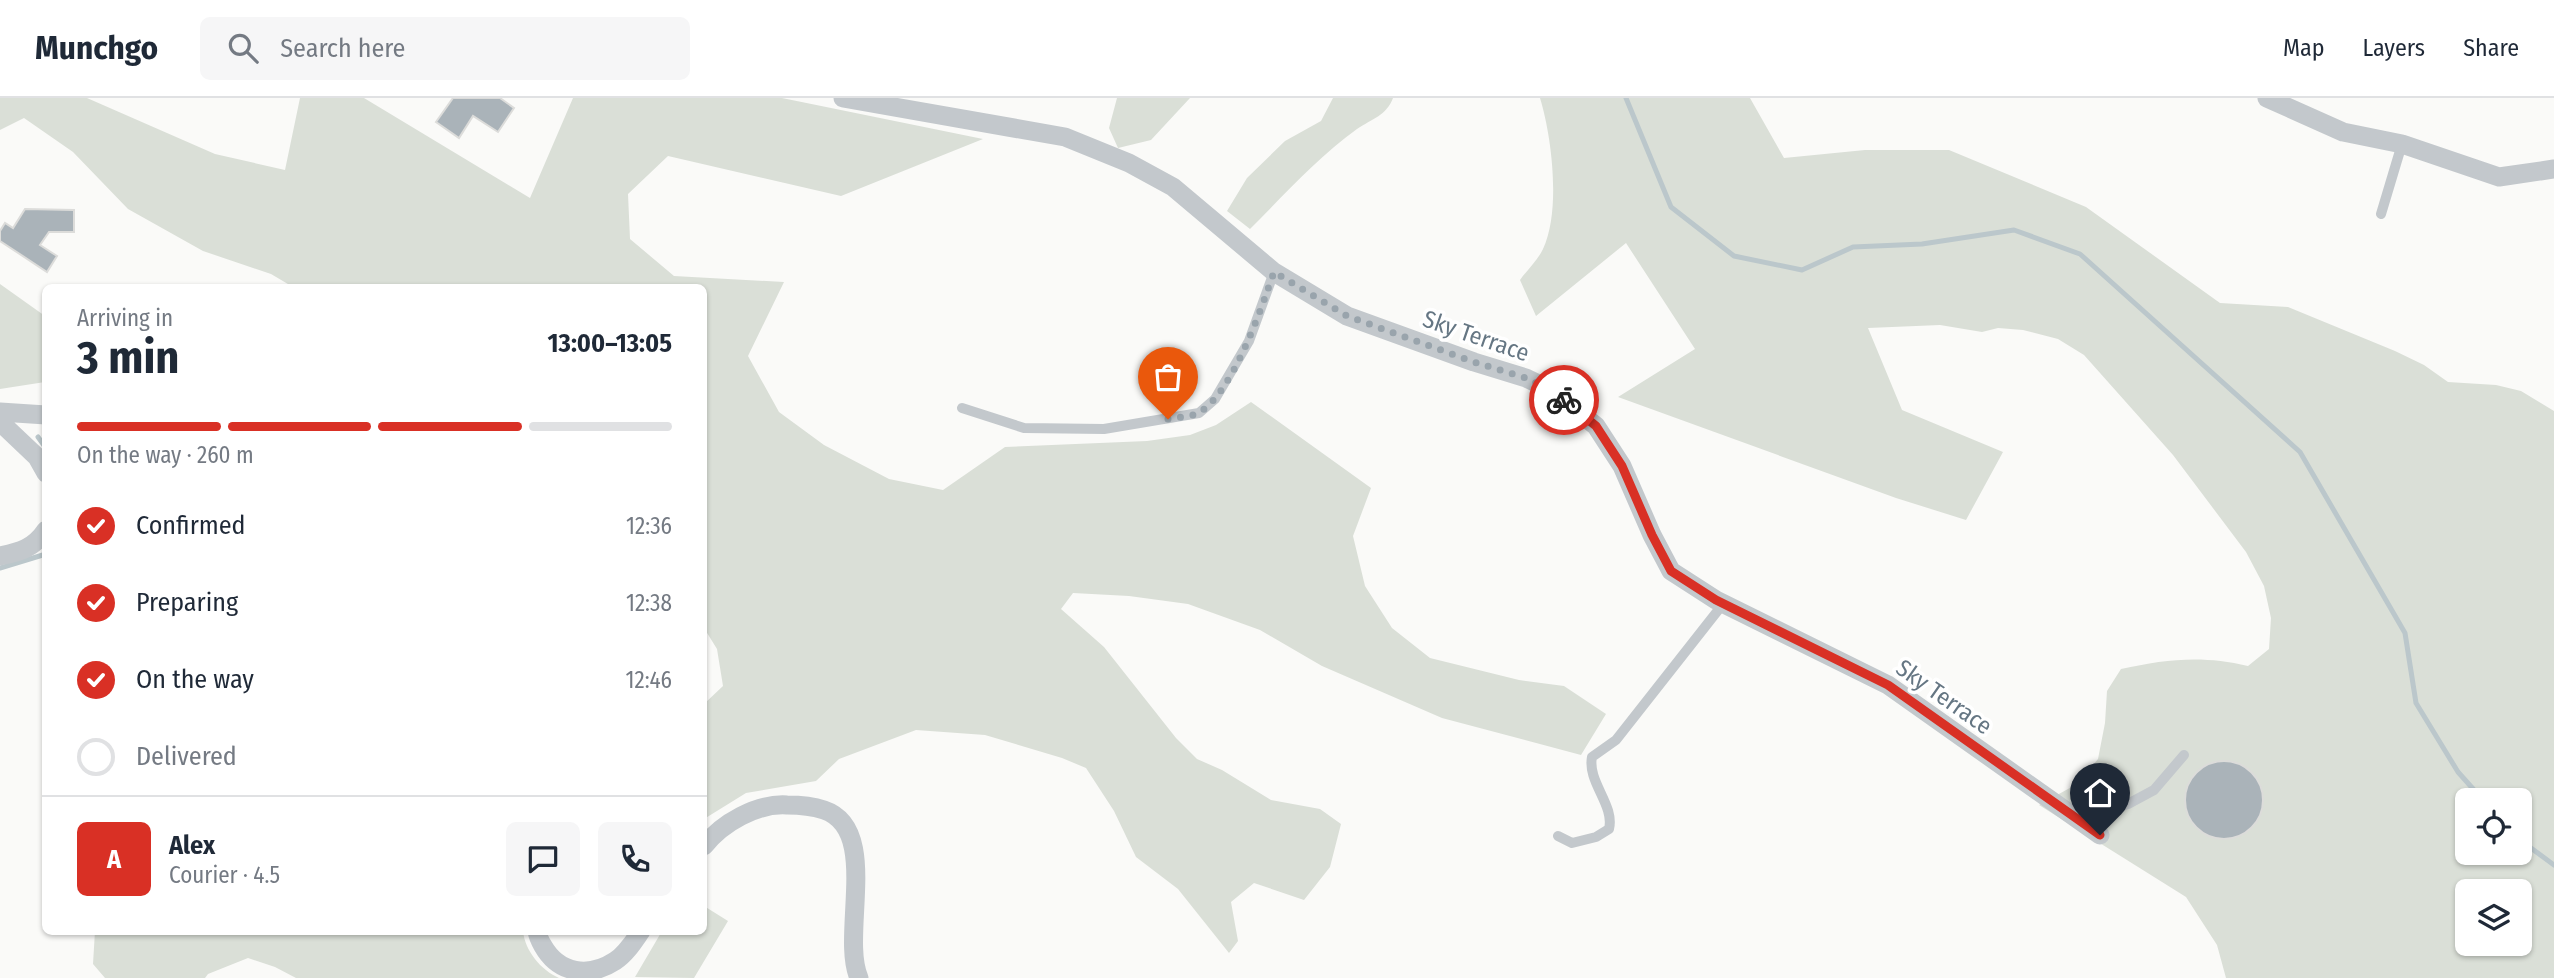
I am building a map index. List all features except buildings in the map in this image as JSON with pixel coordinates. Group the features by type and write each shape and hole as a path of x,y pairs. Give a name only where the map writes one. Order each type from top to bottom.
{"street":[{"name":"Sky Terrace","path":"843,98 1065,136 1129,163 1173,187 1274,272 1347,316 1526,378 1551,390 1596,426 1616,456 1671,571 1723,604 1888,685 2100,835"},
{"path":"2267,98 2343,132 2402,145 2499,177 2554,169"},
{"path":"0,412 42,415"},
{"path":"0,422 37,457 42,466"},
{"path":"0,556 29,548 42,534"},
{"path":"707,844 745,814 771,804 801,805 825,810 840,819 852,839 855,863 853,954 859,978"},
{"path":"537,935 550,958 564,969 586,972 615,961 638,935"}],"lane":[{"path":"2381,214 2402,145"},
{"path":"962,408 1024,428 1104,429 1199,413 1215,399 1250,341 1274,272"},
{"path":"1558,836 1572,843 1596,837 1609,829 1611,821 1596,784 1592,757 1616,740 1723,604"},
{"path":"2078,820 2128,804 2154,790 2184,755"}],"shaded area":[{"path":"0,98 87,98 215,154 285,170 300,98 364,98 530,198 573,98 782,98 983,139 841,196 668,156 628,194 630,239 674,276 784,282 748,356 779,412 824,445 889,479 943,490 1005,447 1147,441 1190,435 1216,425 1251,402 1371,488 1353,536 1365,586 1392,628 1430,658 1519,680 1564,686 1606,714 1581,755 1442,718 1322,666 1260,630 1188,604 1129,596 1073,593 1061,609 1104,647 1176,738 1197,759 1222,770 1271,800 1320,809 1341,824 1330,867 1304,900 1254,883 1231,902 1238,941 1229,953 1178,889 1136,857 1114,811 1086,768 985,735 916,730 839,759 816,781 746,793 707,817 707,701 723,686 717,649 707,633 707,284 288,284 271,274 203,251 128,209 73,152 24,118 0,130"},
{"path":"1117,98 1190,98 1151,140 1118,148 1109,128"},
{"path":"1333,98 1393,98 1383,113 1357,129 1315,164 1250,229 1227,211 1247,178 1285,141 1321,121"},
{"path":"1540,98 1750,98 1784,158 1865,150 1949,150 2086,207 2220,303 2288,307 2395,351 2424,365 2448,382 2496,385 2521,391 2554,411 2554,978 2226,978 2217,945 2186,897 2039,805 2077,784 2098,759 2105,723 2107,691 2121,669 2200,659 2248,666 2269,649 2271,618 2264,586 2246,552 2173,455 2084,355 2058,339 2023,330 1998,328 1982,332 1940,325 1868,328 1902,410 2003,452 1966,520 1896,498 1618,397 1695,349 1626,243 1536,316 1520,280 1543,249 1549,233 1553,174"},
{"path":"0,284 42,314 42,382 0,389"},
{"path":"707,908 728,921 694,978 635,977 660,935 707,935"},
{"path":"95,935 524,935 535,959 559,978 296,978 248,958 208,974 205,978 105,978 93,964"}],"waterway":[{"path":"1626,98 1671,207 1734,256 1802,270 1853,247 1922,244 2014,230 2080,254 2300,452 2405,633 2416,703 2458,772 2472,788"},
{"path":"38,437 42,442"},
{"path":"0,568 42,555"},
{"path":"2532,849 2554,865"}],"way so far":[{"path":"1168,419 1199,413 1215,399 1250,341 1274,272 1347,316 1526,378 1551,390 1564,400"}],"route":[{"path":"1564,400 1596,426 1622,466 1671,571 1716,600 1888,685 2100,835"}]}
